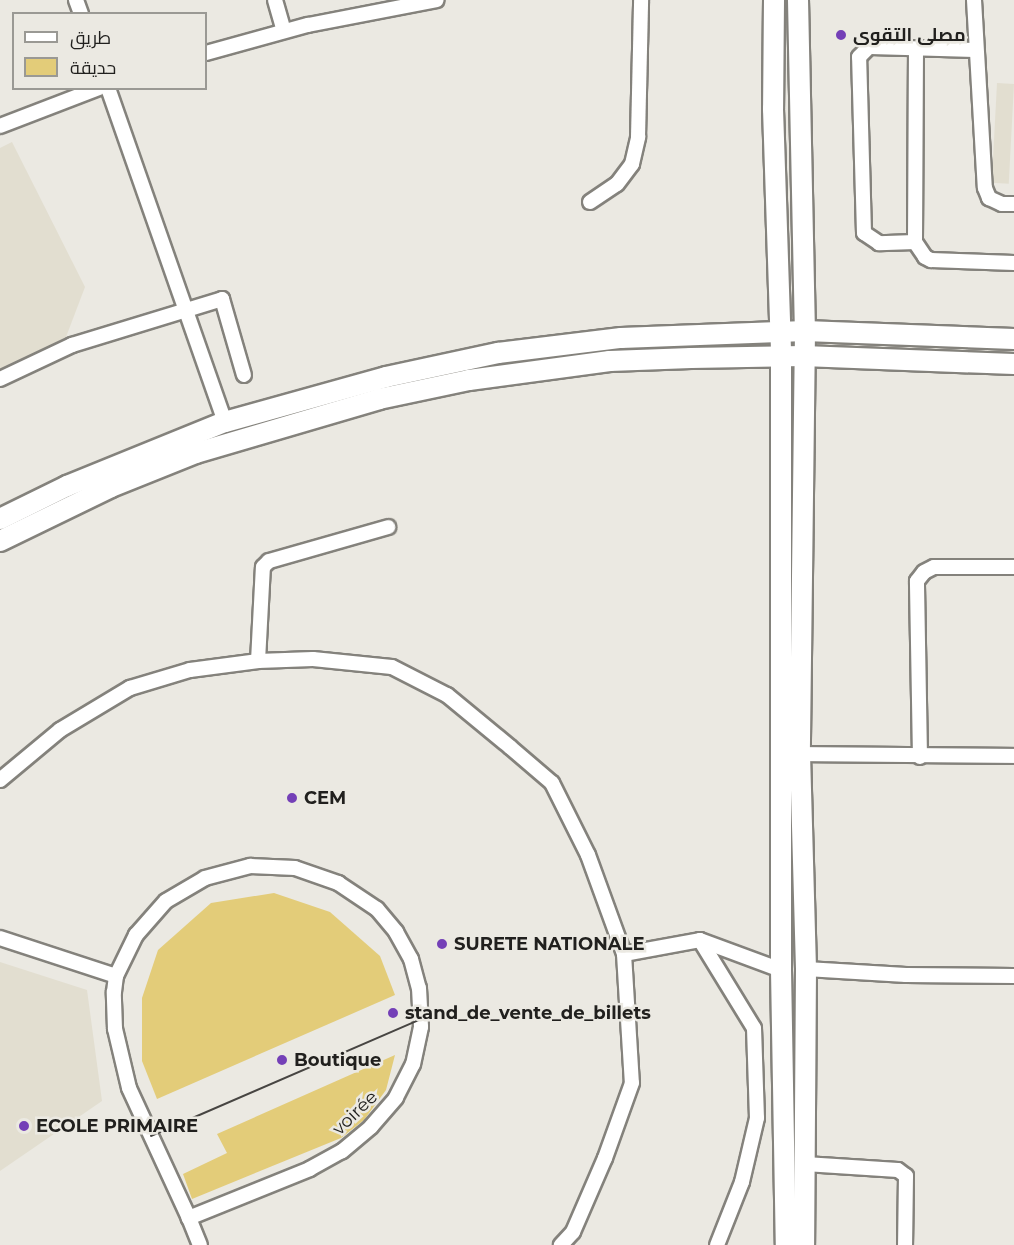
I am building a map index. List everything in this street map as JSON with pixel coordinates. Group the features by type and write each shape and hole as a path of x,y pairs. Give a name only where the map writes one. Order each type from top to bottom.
{"main road":[{"path":"774,0 773,109 781,356 781,970 786,1245"},
{"path":"798,0 805,331 800,754 806,969 804,1245"},
{"path":"0,519 67,486 225,422 386,377 498,353 621,338 805,331 1014,339"},
{"path":"0,541 111,487 196,453 379,399 469,380 610,361 803,356 1014,364"}],"street":[{"path":"275,0 284,31"},
{"path":"207,53 284,31 437,0"},
{"path":"590,202 618,184 632,164 638,136 641,0"},
{"path":"974,0 984,188 989,198 1002,204 1014,204"},
{"path":"915,242 879,243 864,233 859,57 869,47 976,50"},
{"path":"916,49 915,242 925,257 931,260 1014,263"},
{"path":"0,126 94,90"},
{"path":"109,90 225,422"},
{"path":"0,379 72,345 222,299 244,375"},
{"path":"258,662 263,567 269,561 388,527"},
{"path":"920,757 917,581 924,572 934,567 1014,567"},
{"path":"0,780 60,729 130,688 190,670 313,658 392,667 447,695 552,783 588,855 624,954 632,1083 605,1158 573,1232 561,1245"},
{"path":"800,754 920,757 1014,756"},
{"name":"voirée","path":"250,866 295,868 338,883 377,909 396,933 411,959 419,988 421,1027 413,1064 396,1098 371,1127 342,1151 299,1174 189,1218 129,1088 116,1029 114,992 116,976 136,935 166,901 205,878 250,866"},
{"path":"0,938 116,976"},
{"path":"624,954 700,940 781,970"},
{"path":"700,940 754,1028 758,1118 742,1182 717,1245"},
{"path":"806,969 906,975 1014,976"},
{"path":"805,1164 898,1170 906,1176 905,1245"},
{"path":"189,1218 200,1245"}],"shaded area":[{"path":"997,83 1014,84 1009,184 992,183"},
{"path":"12,142 85,287 66,337 0,371 0,148"},
{"path":"0,962 87,990 102,1101 0,1171"}],"green space":[{"path":"274,893 330,912 380,956 395,995 157,1099 142,1061 142,998 158,950 211,903"},
{"path":"395,1055 386,1090 364,1120 341,1138 192,1199 183,1174 227,1153 217,1134"}],"tram line":[{"path":"151,1136 422,1019"}],"place":[{"name":"مصلى التقوى","path":"841,35"},
{"name":"CEM","path":"292,798"},
{"name":"SURETE NATIONALE","path":"442,944"},
{"name":"stand_de_vente_de_billets","path":"393,1013"},
{"name":"Boutique","path":"282,1060"},
{"name":"ECOLE PRIMAIRE","path":"24,1126"}]}
